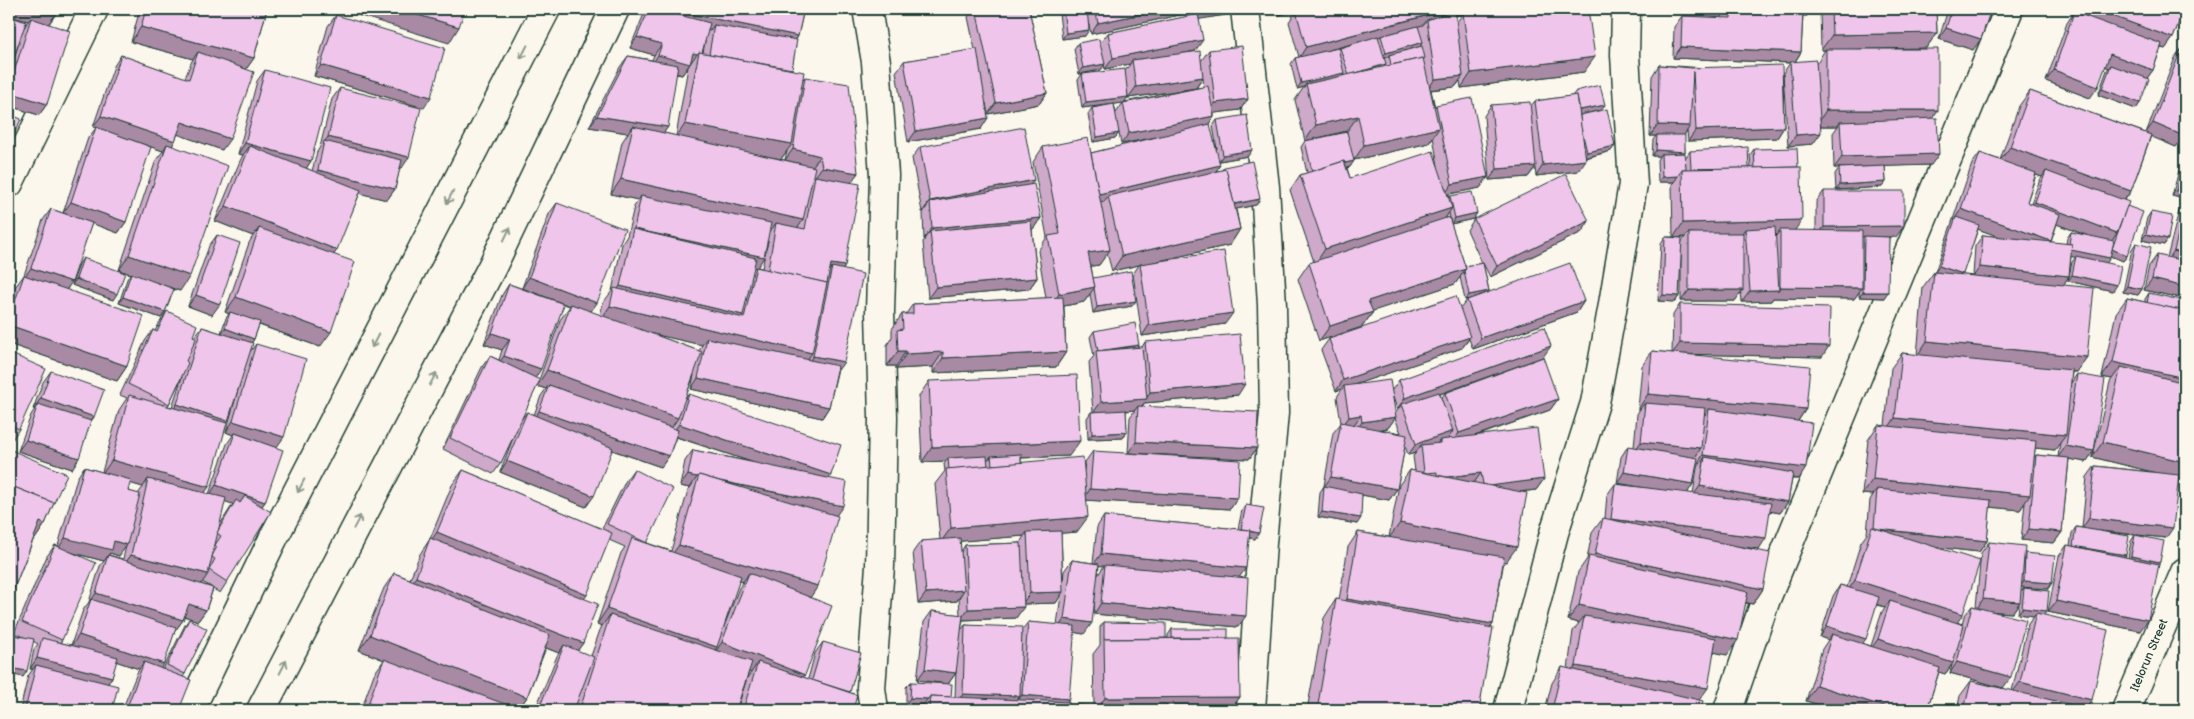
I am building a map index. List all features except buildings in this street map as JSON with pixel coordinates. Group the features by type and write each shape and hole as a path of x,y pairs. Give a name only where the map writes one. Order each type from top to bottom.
{"street":[{"path":"9,183 94,9"},
{"path":"190,710 273,539 546,9"},
{"path":"260,710 493,265 615,9"},
{"path":"868,9 876,62 884,175 880,312 884,417 880,566 871,688 874,710"},
{"path":"1245,9 1265,187 1272,305 1274,413 1262,543 1251,710"},
{"path":"1508,710 1554,534 1595,403 1612,310 1633,184 1625,55 1626,9"},
{"path":"1728,710 1766,599 2009,9"},
{"name":"Itelorun Street","path":"2126,710 2185,572"}]}
